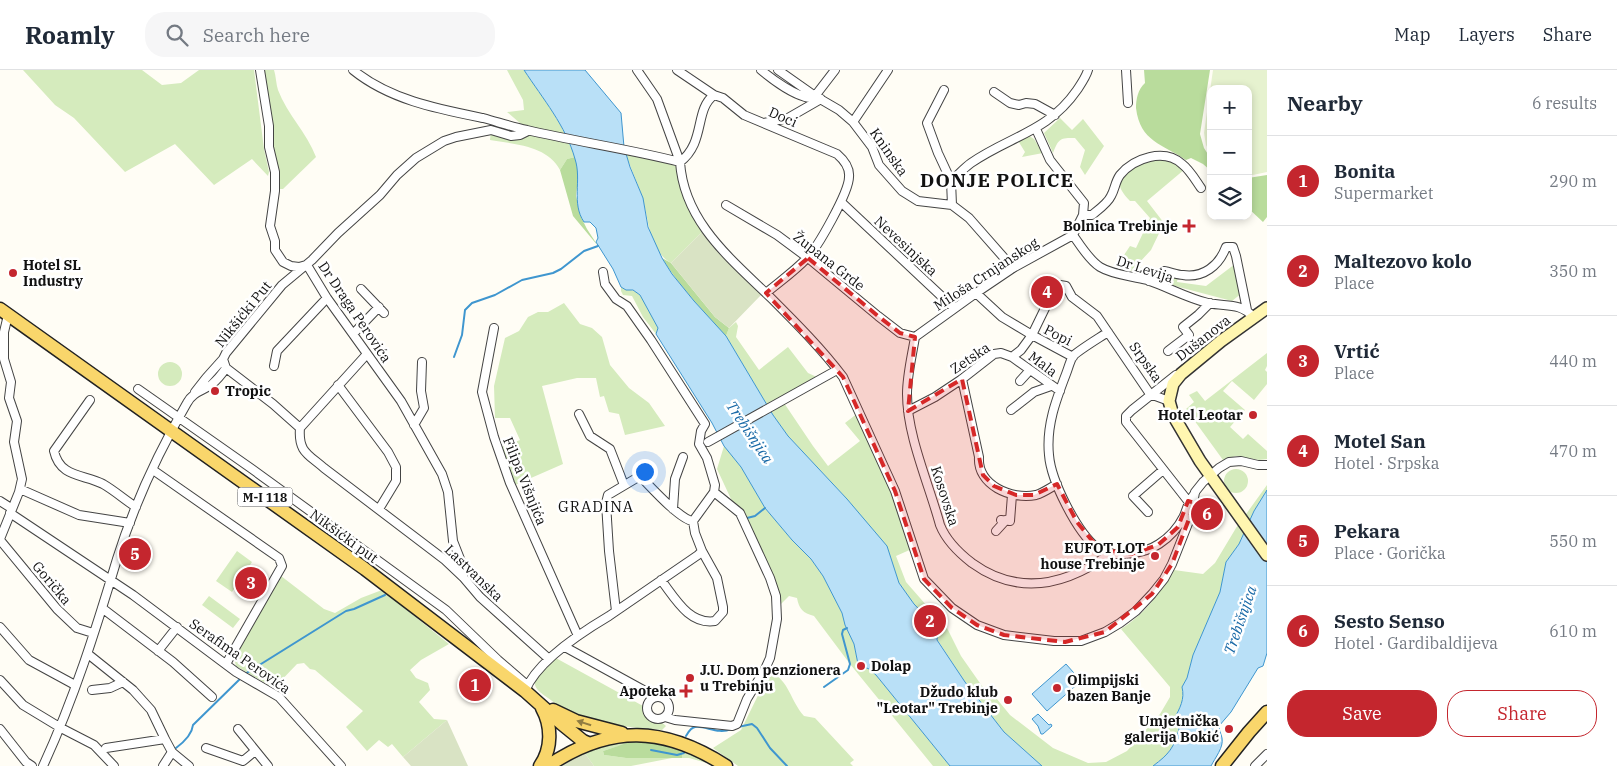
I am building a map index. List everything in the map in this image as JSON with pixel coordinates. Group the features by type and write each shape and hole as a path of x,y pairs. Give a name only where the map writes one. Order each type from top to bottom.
{"main road":[{"name":"Nikšićki put","path":"4,312 365,570 526,688 562,724 583,741 590,744"},
{"name":"M-I 118","path":"538,702 576,721 631,735"},
{"path":"538,702 546,717 549,730 548,749 540,766"},
{"path":"1222,766 1262,721 1267,712"},
{"name":"M-I 118","path":"590,744 604,738 631,735 656,736 674,740 699,750 726,766"},
{"path":"548,766 590,744"}],"street":[{"name":"Dr Draga Perovića","path":"260,70 269,146 276,172 270,226 275,241 275,250 283,262 291,266 308,265 327,298 401,401 442,474 448,492 453,540 464,569 463,577"},
{"path":"353,70 397,96 454,113 528,131 654,155 680,162"},
{"path":"636,70 657,99 680,162 683,184 697,218 710,238 801,328 843,377 895,491 924,579 952,608 977,625 1004,635 1054,641 1081,641 1105,632 1136,611 1164,578 1175,556 1191,502"},
{"name":"Doci","path":"677,70 714,95 723,98 744,115 837,154 843,159 848,169 849,178 841,202 808,258 766,293"},
{"path":"761,70 769,77 800,95 818,98"},
{"name":"Kninska","path":"778,70 839,110 852,122 872,147 879,165 902,191 918,201 952,205"},
{"path":"764,123 788,118 818,98 835,70"},
{"path":"852,122 888,70"},
{"path":"951,181 970,163 1036,129 1055,115 1070,101 1088,70"},
{"path":"1126,70 1128,103"},
{"path":"944,90 926,123 951,181 952,205 969,218 1013,268"},
{"path":"994,92 1010,103 1020,105 1026,103 1035,104 1055,115"},
{"path":"680,162 694,146 704,104 714,95"},
{"path":"1036,129 1050,160 1084,203 1084,215 1072,234"},
{"name":"Nikšićki Put","path":"172,431 195,392 213,383 226,368 222,359 282,284 308,265 407,166 431,148 456,136 491,130 511,136 520,135 528,131"},
{"path":"1084,215 1092,215 1111,197 1119,176 1128,166 1143,158 1167,157 1182,163 1201,188"},
{"name":"Nevesinjska","path":"841,202 954,308"},
{"name":"Župana Grde","path":"726,205 777,235 878,316 900,332 915,337"},
{"name":"Miloša Crnjanskog","path":"915,337 1013,268 1072,234"},
{"name":"Dr Levija","path":"1072,234 1098,266 1106,270 1149,281 1187,297 1210,303 1237,306 1250,313"},
{"path":"1149,281 1164,271 1182,275 1204,273 1219,261 1226,247 1233,247 1250,313"},
{"path":"603,272 604,284 616,299 627,306 652,340 705,424 701,432 700,444 713,475 715,485 714,492 692,521"},
{"name":"Srpska","path":"1032,335 1056,289 1060,285 1066,286 1076,301 1097,316 1150,394 1169,401"},
{"path":"352,334 382,310 361,289"},
{"path":"976,293 1002,317 1032,335"},
{"path":"274,366 277,351 327,298"},
{"path":"1168,351 1189,335 1183,326 1210,303"},
{"name":"Dušanova","path":"1169,401 1176,380 1192,364 1250,313 1267,308"},
{"path":"0,540 20,489 22,479 14,442 18,421 10,398 11,382 2,361 4,312"},
{"name":"Filipa Višnjića","path":"494,328 482,392 494,437 510,483 578,636"},
{"path":"1108,332 1073,356 1049,426 1048,444 1052,471 1057,484 1077,522 1090,541 1099,549 1111,553 1131,554 1145,552 1170,536 1178,527 1195,492 1210,475 1229,462 1241,461 1267,465"},
{"name":"Popi","path":"1032,335 1073,356"},
{"name":"Zetska","path":"908,411 935,397 994,354 1001,353 1012,357 1021,350 1032,335"},
{"name":"Kosovska","path":"915,337 909,374 908,411 911,431 944,534 966,558 978,567 1005,580 1031,584 1057,580 1079,572 1111,553"},
{"path":"226,368 273,404 300,428 366,354"},
{"name":"Mala","path":"1012,357 1060,391"},
{"path":"195,392 222,359"},
{"path":"414,425 424,408 421,390 422,362"},
{"path":"1191,502 1163,470 1126,422 1126,416 1150,394 1192,364"},
{"path":"708,442 837,370"},
{"path":"1020,381 1030,370"},
{"path":"962,379 979,457 979,468 983,475 994,486 1012,495 1034,495 1042,493 1057,484"},
{"path":"338,385 388,452 396,467 396,481 379,509"},
{"path":"1011,410 1034,392 1051,386"},
{"name":"Nikšićki put","path":"138,389 268,480 446,610 526,688"},
{"path":"90,400 54,451 56,459 63,467 78,477 103,484 136,507"},
{"path":"1169,401 1173,416 1180,428 1210,475 1267,555"},
{"path":"579,414 590,436 610,448 624,485"},
{"name":"Lastvanska","path":"300,428 299,440 305,451 324,468 445,560 480,597 549,659"},
{"path":"54,766 44,763 61,728 75,685 88,654 93,633 136,507 172,431"},
{"path":"673,509 674,479 683,457"},
{"path":"153,470 279,558 282,566 226,664"},
{"path":"1148,512 1134,496 1163,470"},
{"path":"616,611 609,551 606,502 608,495 640,476 673,509 688,521 692,521"},
{"path":"20,489 79,515 130,523"},
{"path":"656,697 648,704 648,711 654,718 665,717 675,720 732,726 737,724 747,699 770,658 777,619 776,596 740,513 714,492"},
{"path":"996,531 1003,520 1010,521 1012,495"},
{"name":"Gorička","path":"0,502 111,582"},
{"path":"661,580 683,609 690,615 701,620 715,621 723,612 717,578 702,551 692,521"},
{"name":"Gorička","path":"0,540 56,609 77,628 93,633"},
{"path":"526,688 536,672 578,636 702,551"},
{"name":"Serafima Perovića","path":"111,582 133,595 243,676 279,697 341,766"},
{"path":"102,608 158,651 212,697"},
{"path":"0,627 29,660 75,685"},
{"path":"158,651 177,628"},
{"path":"565,647 656,697 663,698 668,704 669,711 665,717"},
{"path":"88,654 133,690 151,710 172,752 189,766"},
{"path":"0,680 23,705 94,745 114,766"},
{"path":"92,690 110,688 123,682"},
{"path":"0,729 26,762 32,766"},
{"path":"238,729 268,766"},
{"path":"106,748 165,739"},
{"path":"206,748 243,761 256,751"},
{"path":"163,766 172,752"},
{"path":"1255,766 1267,754"}],"highlighted area":[{"path":"808,258 900,333 915,337 908,411 962,379 983,475 994,486 1016,495 1034,495 1057,484 1077,522 1099,549 1131,554 1158,545 1178,527 1188,501 1195,503 1172,564 1152,594 1105,632 1065,642 1004,635 977,625 952,608 924,579 895,491 843,377 766,293"}],"green space":[{"path":"23,70 142,70 162,85 181,83 199,70 254,70 264,149 269,172 268,176 252,159 214,185 175,144 125,172 74,118 55,105"},
{"path":"261,70 274,70 277,88 282,99 308,140 316,157 283,189 280,189 278,169 273,152 271,117"},
{"path":"507,70 524,70 565,134 575,157 567,159 560,170 555,162 539,151 520,145 490,140 491,130 511,136 528,130 507,112 524,110 523,100"},
{"path":"1144,70 1210,70 1200,134 1207,153 1207,168 1191,158 1186,160 1154,141 1142,128 1138,119 1136,105 1139,91 1145,83"},
{"path":"1213,70 1267,70 1267,172 1252,175 1252,85 1211,85"},
{"path":"1207,112 1207,147 1204,133"},
{"path":"1060,118 1072,130 1083,119 1104,146 1085,175 1080,167 1085,150 1075,138 1061,140 1053,153 1044,133"},
{"path":"1028,135 1034,139 1043,153 1022,157 1025,152 1017,139"},
{"path":"625,152 658,159 661,162 676,166 684,196 702,232 671,263 658,251 654,243 642,196"},
{"path":"575,157 579,170 576,196 581,217 598,246 573,216 560,170 567,159"},
{"path":"1143,160 1168,160 1185,169 1147,201 1164,223 1151,250 1138,264 1149,277 1116,265 1120,254 1124,255 1130,246 1136,248 1150,218 1135,201 1130,201 1120,187 1120,182 1125,173"},
{"path":"1267,175 1267,217 1263,222 1252,212 1252,177"},
{"path":"702,232 762,294 729,328 715,317 671,263"},
{"path":"662,258 671,263 715,317 729,328 726,336 684,289"},
{"path":"1235,264 1242,293 1232,301 1175,286 1160,278 1172,273 1178,276 1177,282 1206,286"},
{"path":"621,287 636,292 642,298 658,328 656,334 643,317 632,296 623,295"},
{"path":"564,303 580,324 592,328 602,337 610,365 629,388 649,403 665,426 625,435 619,414 609,412 604,396 600,397 596,378 577,378 542,386 563,464 515,485 502,447 520,440 510,418 495,418 494,386 505,338 519,331 528,317 538,312 548,312"},
{"path":"736,322 738,326 736,337 759,370 788,347 808,373 819,378 782,400 828,466 860,441 845,423 858,413 895,491 914,548 896,556 906,582 944,622 961,656 982,686 992,693 1010,715 1053,748 1088,763 1106,762 1127,751 1160,714 1170,697 1170,687 1121,629 1138,617 1151,603 1174,570 1203,574 1215,563 1236,528 1267,485 1267,490 1254,511 1239,544 1226,562 1220,592 1193,655 1187,678 1182,687 1180,707 1174,719 1179,728 1177,735 1173,746 1163,758 1153,766 1042,766 1004,732 965,682 937,639 938,629 914,604 899,583 891,558 847,499 788,436 773,415 726,336 729,328"},
{"path":"1267,353 1267,366 1265,370 1267,372 1267,384 1254,400 1232,381 1223,391 1245,410 1230,427 1243,439 1248,434 1267,451 1267,459 1259,460 1236,456 1223,460 1186,409 1194,402 1189,395 1197,391 1205,401"},
{"path":"170,362 175,363 181,369 181,379 175,385 170,386 165,385 159,379 158,374 159,369 165,363"},
{"path":"724,446 741,467 765,508 811,559 823,576 842,613 845,625 854,644 858,664 876,675 950,766 933,766 850,664 814,616 802,610 797,598 789,596 781,604 776,585 742,514 731,499 717,469"},
{"path":"1236,469 1244,473 1248,481 1244,489 1236,493 1228,489 1224,481 1228,473"},
{"path":"237,551 252,562 232,592 216,581"},
{"path":"281,576 324,609 335,613 361,598 382,590 449,644 421,660 410,670 416,678 428,683 430,690 419,702 434,719 447,720 403,757 392,744 388,747 379,740 367,751 346,727 363,711 315,670 310,669 304,663 297,664 274,688 236,666 234,658 236,653"},
{"path":"209,596 240,619 233,628 202,605"},
{"path":"554,657 643,706 646,715 666,726 662,730 602,723 561,707 541,693 535,684 538,674"},
{"path":"770,671 782,680 804,716 815,718 854,760 850,763 853,766 738,766 713,748 741,730"},
{"path":"447,720 468,766 411,766 403,757"},
{"path":"669,740 714,765 682,758 682,752 619,746 603,751 604,755 626,758 672,758 631,766 594,766 584,752 600,743"},
{"path":"630,742 657,743 670,746 682,752 682,758 626,758 604,755 603,751"},
{"path":"584,752 594,766 562,766"}],"water":[{"name":"Trebišnjica","path":"524,70 585,70 621,113 624,147 643,198 648,227 662,258 672,274 726,336 773,415 788,436 847,499 887,546 899,583 914,604 938,629 937,640 965,682 1004,732 1042,766 950,766 876,675 858,664 854,644 845,625 842,613 823,576 811,559 765,508 741,467 724,446 712,423 656,334 658,328 640,295 633,290 626,290 621,287 613,269 596,242 598,238 596,228 590,222 584,222 580,215 577,199 577,167 571,147 553,113"},
{"name":"Trebišnjica","path":"1267,490 1267,653 1263,666 1258,668 1231,712 1219,726 1222,745 1211,766 1153,766 1173,746 1179,729 1174,719 1182,699 1182,687 1187,678 1193,655 1220,592 1226,562 1239,544 1254,511"},
{"name":"Olimpijski bazen Banje","path":"1066,664 1081,681 1047,711 1032,694"},
{"path":"1038,714 1052,726 1043,734 1041,734 1038,726 1032,719"}],"waterway":[{"path":"454,357 462,335 465,310 472,303 495,295 522,280 553,273 584,251 598,246"},
{"path":"747,518 755,516 765,508"},
{"path":"245,674 346,611 385,595"},
{"path":"824,687 848,670 850,664 842,634 843,630 847,628"},
{"path":"176,748 185,741 193,725 242,677"},
{"path":"738,727 752,724 757,728 770,748 787,766"},
{"path":"686,736 690,729 695,727 721,731 731,729"},
{"path":"651,750 677,755 684,753 684,749"}],"place":[{"name":"Bolnica Trebinje","path":"1189,226"},
{"name":"Hotel SL Industry","path":"13,273"},
{"name":"Motel San","path":"1047,292"},
{"name":"Tropic","path":"215,391"},
{"name":"Hotel Leotar","path":"1253,415"},
{"name":"Sesto Senso","path":"1207,514"},
{"name":"Pekara","path":"135,554"},
{"name":"EUFOT LOT house Trebinje","path":"1155,556"},
{"name":"Vrtić","path":"251,583"},
{"name":"Maltezovo kolo","path":"930,621"},
{"name":"Dolap","path":"861,666"},
{"name":"J.U. Dom penzionera u Trebinju","path":"690,678"},
{"name":"Bonita","path":"475,685"},
{"name":"Olimpijski bazen Banje","path":"1057,688"},
{"name":"Apoteka","path":"686,691"},
{"name":"Džudo klub \"Leotar\" Trebinje","path":"1008,700"},
{"name":"Umjetnička galerija Bokić","path":"1229,729"}],"district":[{"name":"DONJE POLICE","path":"997,180"},
{"name":"GRADINA","path":"596,506"}]}
